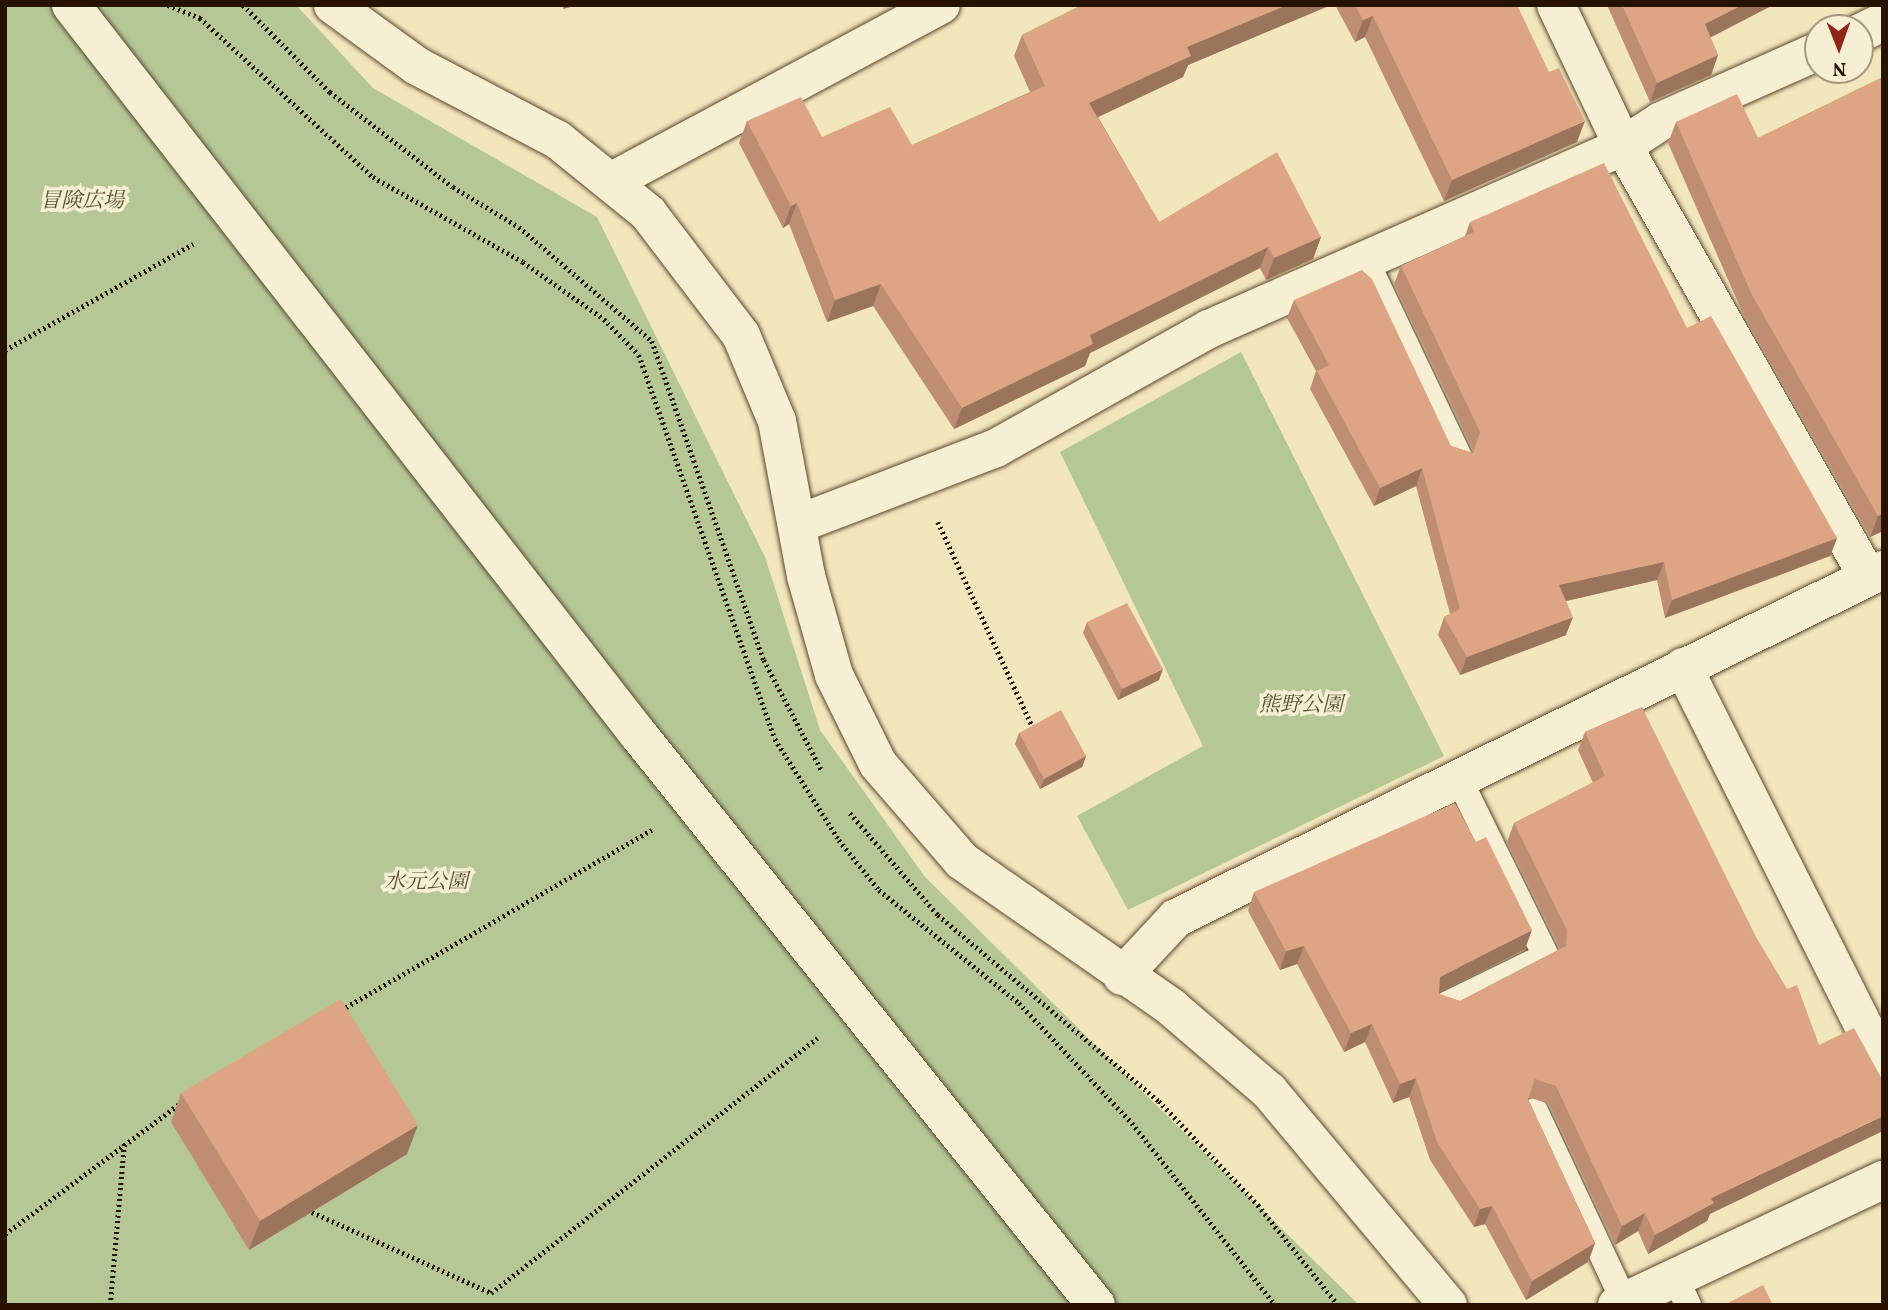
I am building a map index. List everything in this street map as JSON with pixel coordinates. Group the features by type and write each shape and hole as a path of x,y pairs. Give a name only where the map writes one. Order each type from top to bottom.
{"street":[{"path":"71,5 695,805 1096,1305"},
{"path":"333,5 417,66 558,140 614,180 692,266 741,335 777,421 834,675 878,764 961,861 1212,1039 1269,1091 1448,1305"},
{"path":"614,180 941,5"},
{"path":"1122,976 1176,918 1875,573 1623,146 1556,5"},
{"path":"798,524 919,480 1074,409 1209,329 1364,257 1623,146 1661,121 1804,57"},
{"path":"1684,667 1883,1065"},
{"path":"1621,1303 1681,1291 1883,1180"}],"lane":[{"path":"1364,257 1459,457"},
{"path":"1446,1005 1546,956 1459,779"},
{"path":"1535,1111 1621,1303"}],"path":[{"path":"168,5 200,18 373,177 523,262 604,319 639,355 775,738 839,840 879,890 1018,1003 1123,1113 1275,1305"},
{"path":"5,350 237,219"},
{"path":"919,480 1032,724"},
{"path":"335,1013 695,805"},
{"path":"312,1212 491,1293 857,1007"},
{"path":"5,1234 124,1143 191,1097"},
{"path":"110,1305 124,1143"}],"green space":[{"name":"水元公園","path":"5,5 296,5 373,88 597,217 765,557 820,730 925,877 1359,1305 5,1305"},
{"name":"熊野公園","path":"1241,352 1444,756 1128,910 1077,816 1203,746 1060,452"}],"building":[{"path":"1082,5 1287,5 1187,47 1191,56 1089,103 1159,222 1277,152 1321,237 1274,258 1268,247 1090,335 1093,344 962,408 881,284 835,300 797,203 791,206 747,121 801,97 822,137 890,107 912,145 1045,86 1022,35"},
{"path":"1355,5 1517,5 1549,72 1559,68 1585,121 1452,180 1373,16 1363,20"},
{"path":"1622,5 1742,5 1705,24 1718,55 1657,83"},
{"path":"1883,77 1883,514 1878,516 1752,295 1676,122 1737,94 1758,138 1869,84 1874,84"},
{"path":"1604,163 1687,328 1711,316 1837,538 1672,600 1664,562 1559,585 1573,617 1467,657 1444,617 1460,609 1422,468 1380,488 1317,371 1329,365 1294,300 1362,270 1372,279 1451,446 1473,453 1480,432 1401,266 1474,232 1470,222"},
{"path":"1127,603 1163,669 1122,689 1087,622"},
{"path":"1642,707 1756,937 1787,989 1797,985 1819,1045 1854,1028 1883,1081 1883,1116 1711,1198 1714,1203 1655,1235 1645,1213 1622,1226 1556,1086 1535,1079 1528,1099 1595,1243 1532,1281 1492,1206 1480,1209 1437,1142 1416,1078 1400,1084 1372,1024 1351,1033 1304,946 1286,951 1254,892 1455,803 1476,842 1486,837 1532,930 1440,977 1439,994 1460,1001 1566,946 1567,930 1514,823 1605,776 1585,732"},
{"path":"1061,710 1086,756 1044,779 1019,733"},
{"path":"341,999 418,1125 260,1221 181,1093"},
{"path":"1763,1285 1773,1305 1724,1305"}],"park label":[{"name":"冒険広場","path":"82,202"}]}
